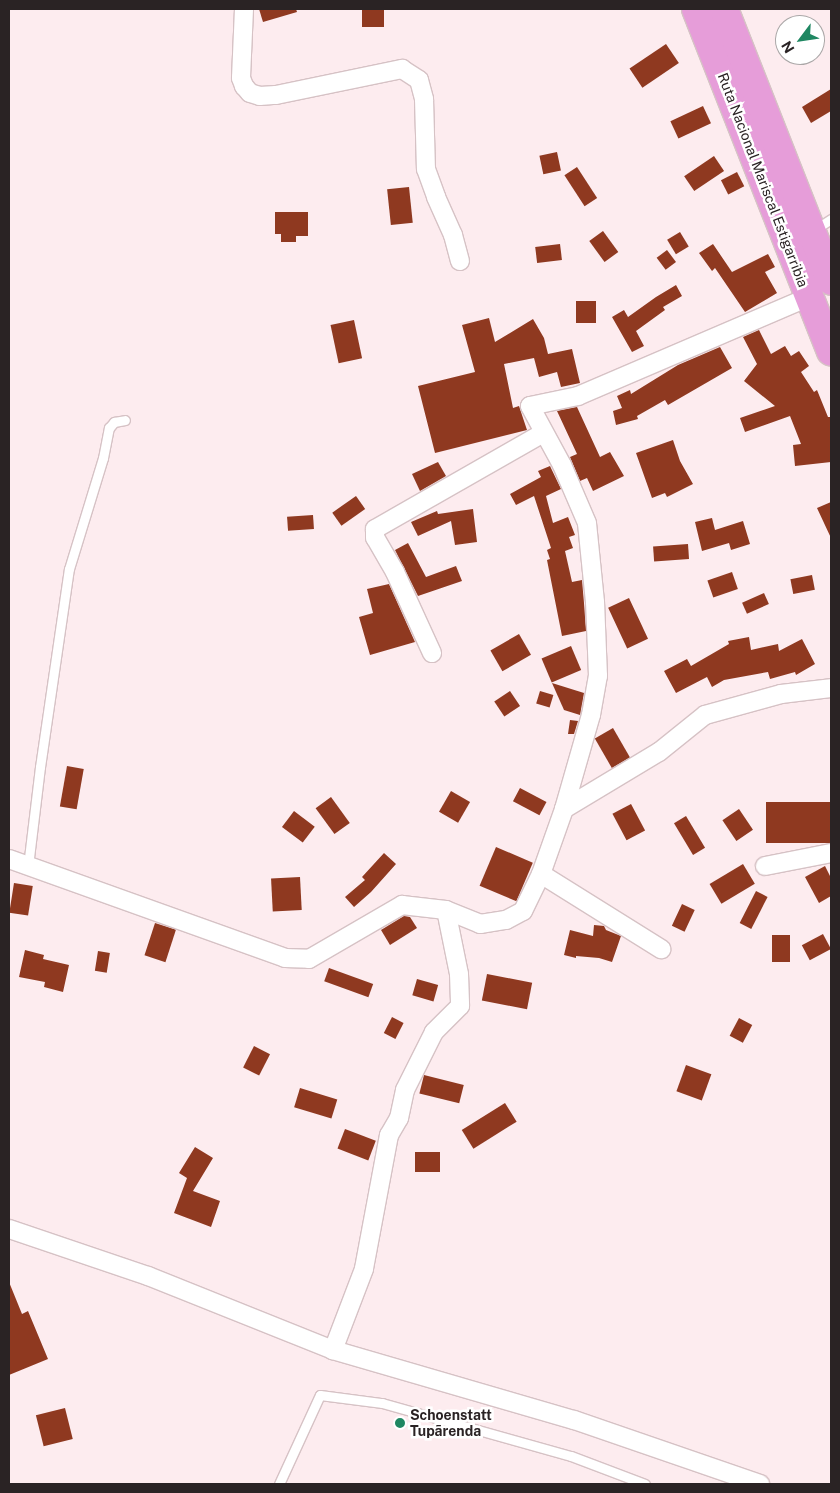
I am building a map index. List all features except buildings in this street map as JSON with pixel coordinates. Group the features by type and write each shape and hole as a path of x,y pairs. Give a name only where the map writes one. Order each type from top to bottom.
{"highway":[{"name":"Ruta Nacional Mariscal Estigarribia","path":"696,9 831,351"},
{"name":"Ruta Nacional Mariscal Estigarribia","path":"724,9 821,225 831,281"}],"street":[{"path":"244,9 241,78 244,86 250,93 260,96 276,95 402,69 418,80 424,99 426,169 453,235 460,261"},
{"path":"9,859 285,958 309,959 402,905 446,910 480,924 506,920 523,911 541,874 564,809 591,715 598,676 595,602 587,522 562,465 530,406 587,392 809,297"},
{"path":"432,653 395,572 375,538 374,529 544,433"},
{"path":"564,809 659,752 705,715 781,694 831,688"},
{"path":"765,866 831,853"},
{"path":"541,874 661,949"},
{"path":"333,1350 364,1269 389,1135 399,1118 405,1090 434,1032 460,1006 459,974 446,910"},
{"path":"9,1229 148,1276 333,1350 574,1420 760,1484"}],"lane":[{"path":"28,866 40,766 69,569 103,458 109,428 114,422 125,420"},
{"path":"279,1484 320,1395 382,1403 571,1456 645,1484"}],"place":[{"name":"Schoenstatt Tupãrenda","path":"400,1423"}]}
